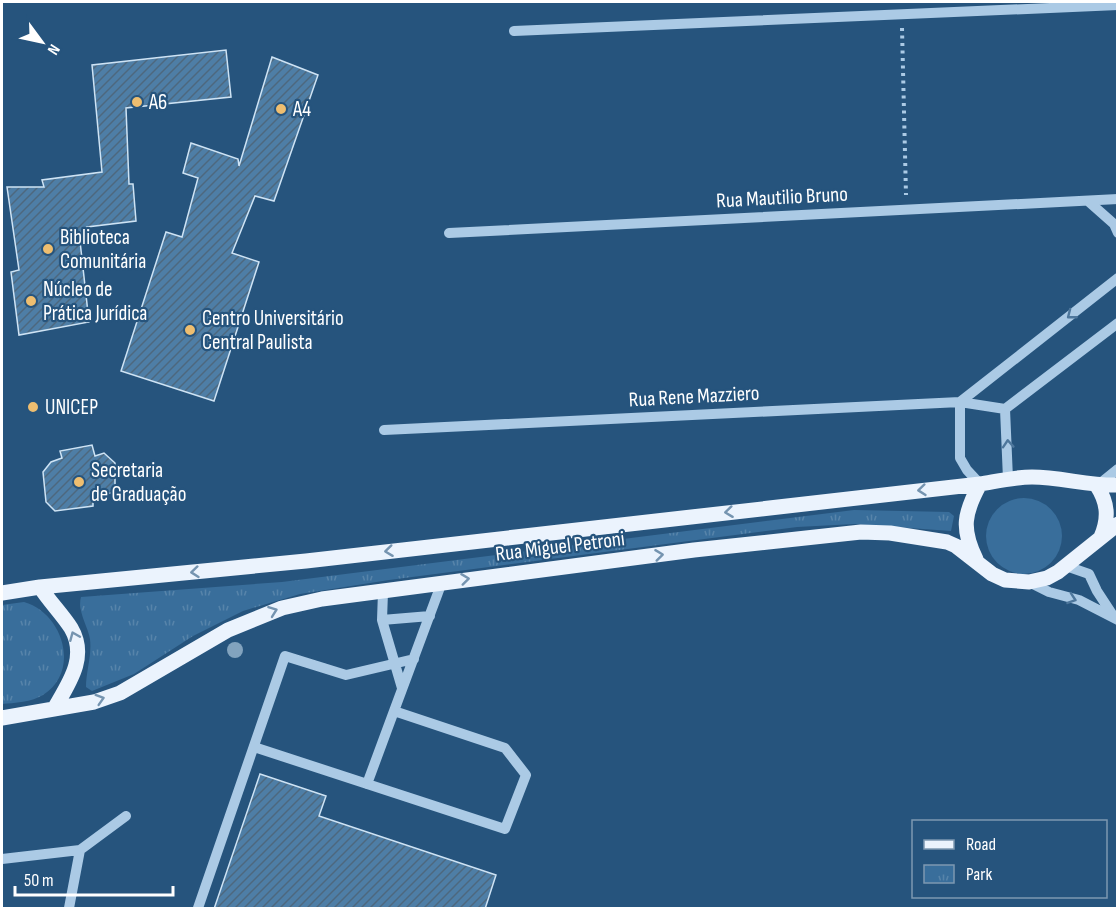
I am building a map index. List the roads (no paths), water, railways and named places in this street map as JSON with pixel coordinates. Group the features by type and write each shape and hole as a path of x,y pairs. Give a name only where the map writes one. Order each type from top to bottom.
{"main road":[{"name":"Rua Miguel Petroni","path":"2,593 40,587 306,561 1008,479 1034,477 1097,486 1118,485"},
{"path":"978,562 968,542 966,518 970,502 980,484"},
{"path":"1097,486 1104,496 1107,514 1101,537"},
{"name":"Rua Miguel Petroni","path":"2,718 94,702 120,693 228,630 282,608 322,599 682,552 861,532 891,533 947,542 956,546 992,574 1005,580 1029,582 1047,578 1066,566 1118,524"},
{"path":"40,587 52,606 70,626 78,643 78,663 54,709"}],"street":[{"path":"514,31 1118,5"},
{"name":"Rua Mautilio Bruno","path":"449,232 1118,200"},
{"path":"1088,201 1114,224 1118,233"},
{"path":"980,484 960,458 960,402 1118,278"},
{"path":"1008,479 1005,409 1118,323"},
{"name":"Rua Rene Mazziero","path":"384,430 960,402 1005,409"},
{"path":"1097,486 1118,470"},
{"path":"1066,566 1089,573 1096,591 1116,619"},
{"path":"367,784 442,582"},
{"path":"1029,582 1049,592 1079,600 1116,619"},
{"path":"383,592 382,620 402,688"},
{"path":"382,620 430,616"},
{"path":"198,909 285,656 346,675 414,658"},
{"path":"254,747 505,829 526,775 505,748 394,711"},
{"path":"2,859 80,850 126,816"},
{"path":"69,909 80,850"}],"place":[{"name":"A6","path":"137,102"},
{"name":"A4","path":"281,109"},
{"name":"Biblioteca Comunitária","path":"48,249"},
{"name":"Núcleo de Prática Jurídica","path":"31,301"},
{"name":"Centro Universitário Central Paulista","path":"190,330"},
{"name":"UNICEP","path":"33,407"},
{"name":"Secretaria de Graduação","path":"79,482"}]}
